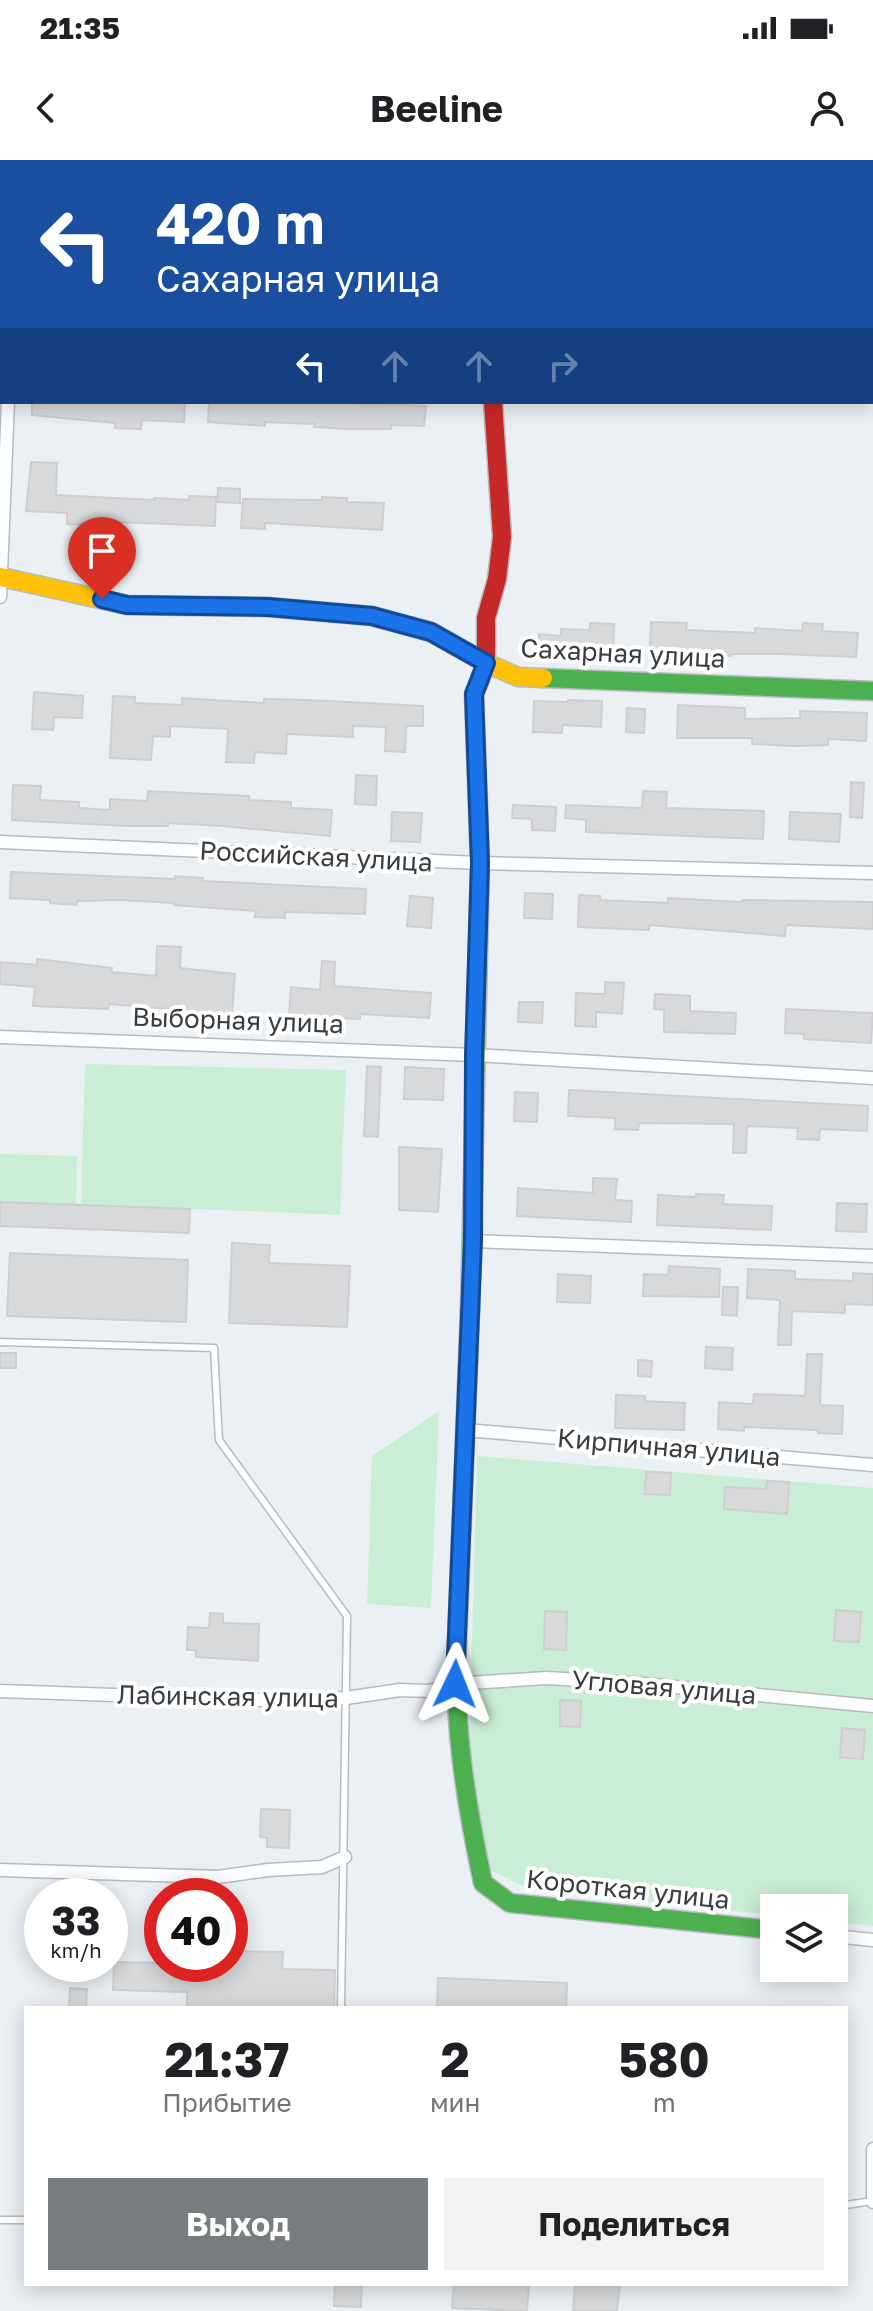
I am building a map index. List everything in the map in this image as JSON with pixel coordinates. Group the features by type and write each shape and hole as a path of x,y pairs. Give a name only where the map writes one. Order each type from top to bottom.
{"street":[{"path":"0,597 8,404"},
{"path":"455,1684 473,1241 474,1055 480,863 474,694 486,663 486,618 497,579 502,537 493,404"},
{"name":"Сахарная улица","path":"1,577 127,605 268,607 372,616 431,632 518,677 873,691"},
{"name":"Российская улица","path":"0,842 480,863 873,873"},
{"name":"Выборная улица","path":"0,1037 474,1055 873,1078"},
{"path":"473,1241 873,1256"},
{"name":"Кирпичная улица","path":"466,1430 873,1465"},
{"name":"Угловая улица","path":"455,1684 546,1678 633,1683 873,1706"},
{"name":"Лабинская улица","path":"0,1691 258,1700 346,1698 400,1690 429,1691 455,1684"},
{"name":"Короткая улица","path":"455,1684 469,1817 483,1883 510,1903 760,1929"},
{"path":"0,1870 218,1877 322,1867 345,1857"},
{"path":"848,1937 873,1940"},
{"path":"872,2202 873,2149"}],"lane":[{"path":"0,1342 214,1348 219,1440 347,1616 341,2006"},
{"path":"848,2205 872,2202"},
{"path":"0,2220 24,2220"}],"green space":[{"path":"85,1064 346,1070 340,1215 81,1204"},
{"path":"0,1154 77,1156 76,1204 0,1202"},
{"path":"439,1411 431,1608 367,1604 372,1456"},
{"path":"477,1456 873,1488 873,1926 848,1923 848,1894 760,1894 760,1914 534,1891 487,1869 469,1749"}],"building":[{"path":"32,404 185,404 184,422 142,420 141,429 115,428 115,423 32,415"},
{"path":"209,404 426,406 424,426 391,425 391,429 208,422"},
{"path":"31,462 57,463 56,495 154,500 216,497 215,526 90,521 90,525 67,524 67,513 26,511"},
{"path":"218,488 240,489 240,503 217,502"},
{"path":"322,497 347,498 347,502 384,503 382,530 265,523 265,529 241,528 243,499 322,500"},
{"path":"651,622 687,623 686,630 755,633 755,628 802,631 803,623 823,624 822,631 858,633 856,657 731,656 650,651"},
{"path":"590,623 614,624 613,653 538,649 539,634 561,636 561,629 590,630"},
{"path":"34,692 83,696 82,718 54,717 53,730 32,729"},
{"path":"113,696 135,697 135,703 182,705 182,698 423,706 423,726 406,726 405,752 385,751 386,727 353,726 353,737 287,734 286,754 255,752 254,763 226,762 228,729 170,726 170,737 153,736 151,760 110,758"},
{"path":"534,701 602,701 601,727 562,725 562,733 533,732"},
{"path":"678,705 745,708 745,719 800,718 800,711 867,713 866,741 828,739 828,745 794,746 752,744 752,738 677,738"},
{"path":"627,708 645,709 644,733 626,732"},
{"path":"356,775 377,776 376,805 355,804"},
{"path":"851,782 864,783 862,818 850,817"},
{"path":"13,785 41,786 40,800 79,802 79,808 110,810 110,799 147,801 148,791 249,796 249,800 291,802 291,808 332,810 330,836 168,823 168,826 126,826 12,820"},
{"path":"643,791 667,792 666,808 764,811 763,839 586,832 586,820 565,818 566,805 642,808"},
{"path":"513,805 556,807 555,831 532,830 532,819 512,818"},
{"path":"392,812 422,813 420,842 391,841"},
{"path":"790,812 841,814 839,842 789,839"},
{"path":"11,872 175,879 175,876 203,878 203,881 366,889 365,914 285,912 285,918 255,917 256,911 174,903 119,900 77,901 77,905 50,903 50,900 10,898"},
{"path":"525,893 553,894 552,919 524,918"},
{"path":"579,895 600,896 600,900 668,903 668,898 743,902 873,902 873,929 786,925 785,936 649,925 649,930 578,927"},
{"path":"410,896 433,898 431,928 407,926"},
{"path":"157,946 181,947 180,968 235,974 232,1014 109,1004 108,1009 33,1006 35,987 0,984 0,962 37,965 37,959 112,968 111,972 156,976"},
{"path":"322,961 335,962 334,986 431,993 429,1018 360,1014 360,1019 289,1016 291,987 320,990"},
{"path":"605,982 624,983 622,1014 596,1012 596,1027 575,1026 576,993 605,994"},
{"path":"655,994 690,996 690,1011 736,1013 735,1034 664,1032 664,1010 654,1009"},
{"path":"519,1002 543,1002 542,1023 518,1022"},
{"path":"786,1009 873,1013 871,1043 804,1039 804,1034 785,1033"},
{"path":"367,1066 381,1067 378,1137 364,1136"},
{"path":"405,1067 444,1069 443,1100 404,1099"},
{"path":"569,1090 868,1106 867,1131 820,1129 819,1140 797,1139 798,1128 747,1126 746,1153 733,1153 734,1124 639,1123 638,1130 615,1129 615,1118 568,1116"},
{"path":"515,1092 538,1093 537,1122 514,1121"},
{"path":"399,1147 442,1149 438,1212 399,1210"},
{"path":"593,1178 617,1179 615,1200 632,1201 631,1222 517,1216 518,1188 593,1193"},
{"path":"696,1194 724,1195 723,1204 772,1206 771,1230 657,1225 658,1195 696,1197"},
{"path":"0,1202 190,1209 189,1233 0,1226"},
{"path":"837,1203 867,1204 866,1232 836,1231"},
{"path":"232,1243 270,1245 269,1263 350,1266 347,1327 229,1323"},
{"path":"10,1253 188,1260 186,1322 7,1316"},
{"path":"669,1266 720,1269 719,1297 643,1296 644,1274 668,1275"},
{"path":"748,1269 795,1271 795,1279 853,1281 853,1273 873,1274 873,1305 845,1304 845,1313 792,1311 791,1345 778,1345 780,1300 747,1298"},
{"path":"558,1274 591,1276 590,1303 557,1302"},
{"path":"723,1287 738,1287 737,1316 722,1315"},
{"path":"706,1347 733,1348 732,1370 705,1368"},
{"path":"0,1353 16,1353 16,1368 0,1368"},
{"path":"807,1354 822,1354 820,1405 843,1406 842,1434 744,1427 744,1431 718,1429 719,1402 753,1404 754,1394 805,1396"},
{"path":"638,1360 652,1361 651,1377 638,1376"},
{"path":"616,1395 645,1396 645,1401 685,1403 684,1430 615,1428"},
{"path":"646,1472 671,1473 670,1495 645,1494"},
{"path":"767,1481 789,1482 787,1514 724,1509 725,1487 766,1489"},
{"path":"836,1610 861,1612 859,1642 834,1641"},
{"path":"545,1611 567,1612 566,1650 544,1649"},
{"path":"210,1613 223,1614 223,1623 259,1624 258,1661 196,1657 196,1650 187,1650 188,1627 209,1628"},
{"path":"560,1700 581,1701 580,1727 560,1726"},
{"path":"842,1728 865,1730 863,1759 840,1757"},
{"path":"261,1809 290,1810 289,1848 267,1847 267,1838 260,1837"},
{"path":"248,1951 283,1952 282,1969 335,1970 334,2006 187,2006 187,1992 113,1990 113,1982 128,1982 128,1962 144,1963 144,1982 248,1982"},
{"path":"438,1978 567,1983 566,2006 437,2006"},
{"path":"70,1988 87,1989 86,2006 69,2006"},
{"path":"335,2286 362,2286 361,2307 334,2306"},
{"path":"454,2286 529,2286 527,2311 452,2308"},
{"path":"575,2286 620,2286 617,2311 573,2311"}],"traffic: fast":[{"path":"543,678 873,691"},
{"path":"470,1311 480,863 474,694 479,682"},
{"path":"457,1642 457,1703 462,1763 483,1883 510,1903 760,1929"}],"traffic: slow":[{"path":"1,577 127,605 268,607 372,616 431,632 518,677 543,678"}],"traffic: jam":[{"path":"479,682 486,663 486,618 497,579 502,537 493,404"},
{"path":"457,1642 470,1311"}],"route":[{"path":"102,599 127,605 268,607 372,616 431,632 486,663 474,694 480,863 474,1055 473,1241 455,1684"}]}
